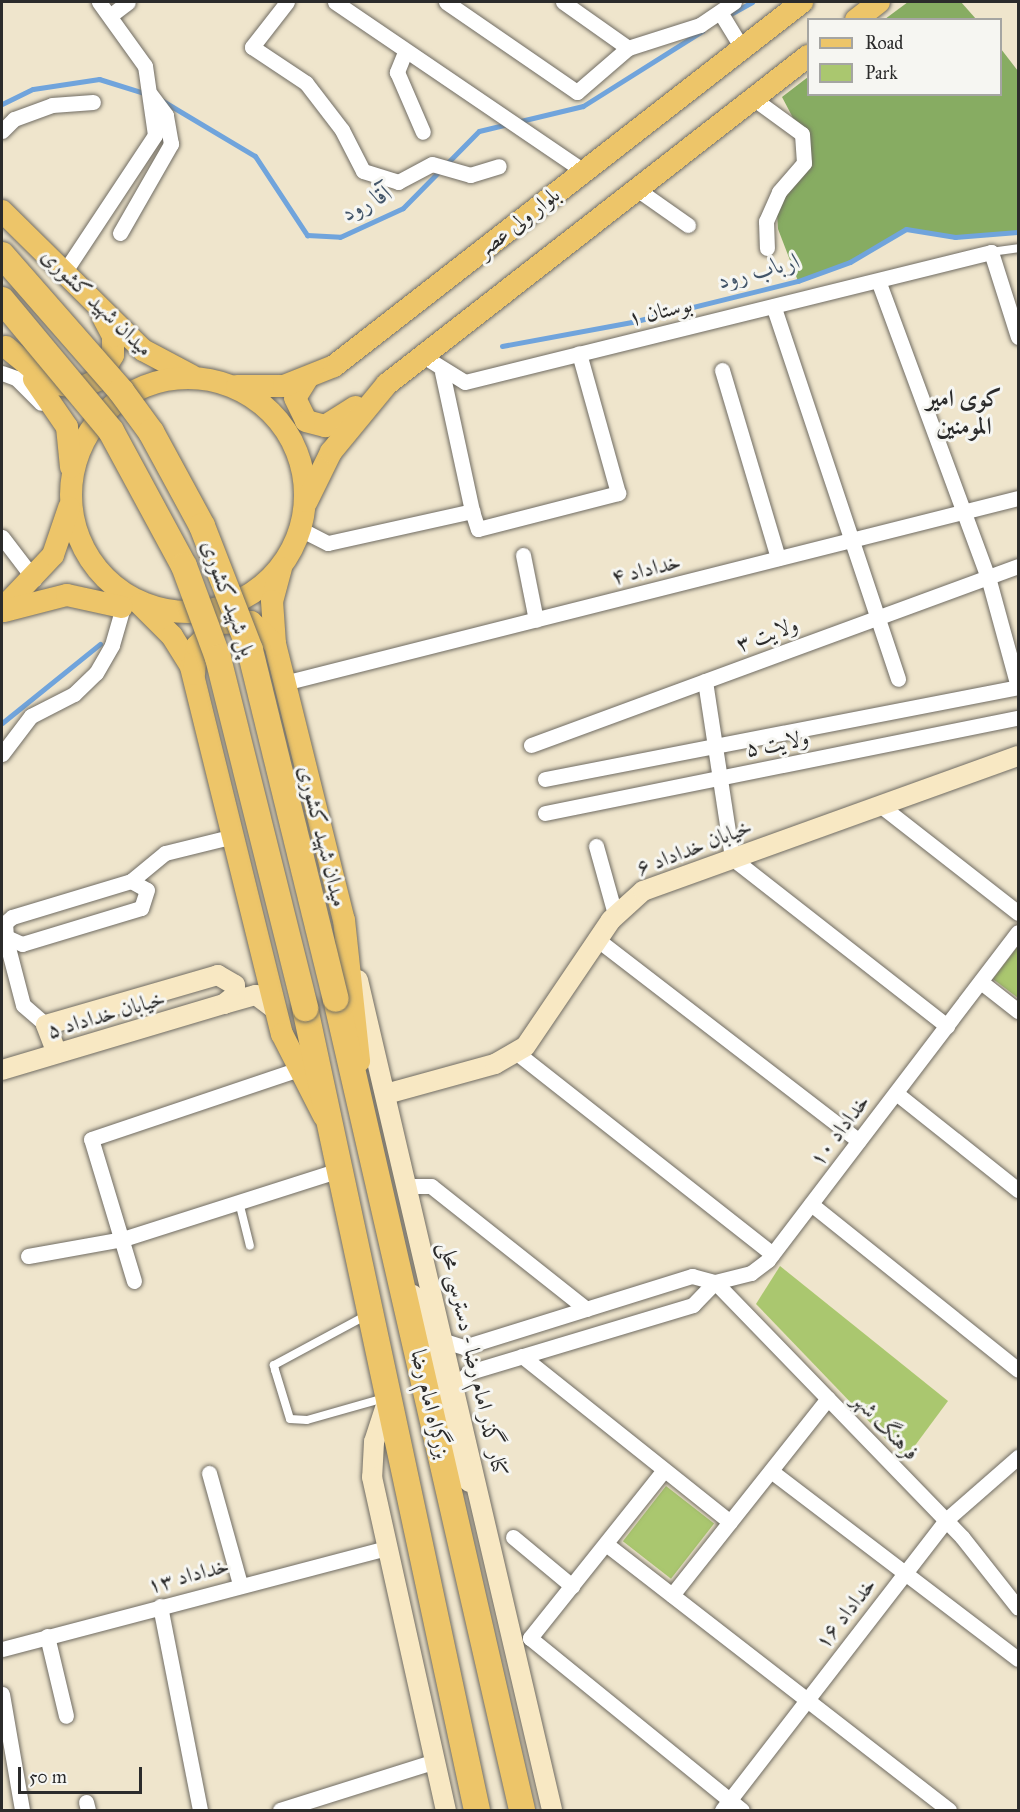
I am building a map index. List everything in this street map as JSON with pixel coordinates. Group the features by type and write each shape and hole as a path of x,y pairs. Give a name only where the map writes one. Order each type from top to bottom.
{"highway":[{"name":"پل شهید کشوری","path":"2,255 121,391 151,432 202,526 250,650 336,999"},
{"name":"پل شهید کشوری","path":"2,300 111,431 184,566 218,658 304,1008"},
{"name":"بزرگراه امام رضا","path":"336,999 522,1810"},
{"name":"بزرگراه امام رضا","path":"304,1008 477,1810"}],"main road":[{"name":"بلوار ولی عصر","path":"208,380 263,388 307,380 334,366 802,2"},
{"path":"859,18 879,2"},
{"path":"307,380 296,405 306,421 318,426 333,424 638,190 807,57"},
{"name":"میدان شهید کشوری","path":"2,211 143,350 253,398 284,429 302,470 301,522 273,590 275,644 344,920 365,1122"},
{"path":"4,344 61,387 80,388 98,380 113,355 113,336 82,289"},
{"name":"میدان شهید کشوری","path":"4,344 53,401 67,427 72,489 86,551 127,599 179,644 194,680 276,1010 299,1069 330,1128"},
{"name":"میدان شهید کشوری","path":"72,489 86,438 117,402 158,382 208,380"},
{"path":"301,522 324,463 387,384"},
{"path":"2,610 34,579 58,546 72,489"},
{"name":"میدان شهید کشوری","path":"127,599 171,610 218,607 259,588 288,555"},
{"path":"2,610 67,595 127,599"},
{"path":"194,680 197,646 219,623 251,622 275,644"},
{"name":"خیابان خداداد ۶","path":"386,1094 495,1064 517,1053 537,1033 615,914 643,891 1018,756"},
{"name":"کنار گذر امام رضا - دسترسی محلی","path":"344,920 455,1385 552,1810"},
{"name":"خیابان خداداد ۵","path":"46,1025 218,975 228,977 236,990 224,1004"},
{"name":"خیابان خداداد ۵","path":"2,1070 256,995 276,1010"},
{"path":"46,1025 57,1053"},
{"path":"395,1250 428,1334 458,1458 485,1514"},
{"path":"387,1400 371,1468 446,1810"}],"street":[{"path":"65,271 155,135 145,66 111,15 99,2"},
{"path":"111,15 128,2"},
{"path":"286,2 252,47 306,83 342,130 363,171 398,182 432,164 470,175 500,166"},
{"path":"335,2 476,101 584,171"},
{"path":"446,2 577,92 628,48 723,17 734,2"},
{"path":"562,2 628,48"},
{"path":"723,17 742,48"},
{"path":"405,52 397,72 423,132"},
{"path":"754,99 802,134 804,163 778,192 766,221 768,248"},
{"path":"120,233 171,144 166,115 151,101"},
{"path":"2,131 14,119 52,105 93,102"},
{"path":"638,190 688,225"},
{"path":"991,252 1018,337"},
{"name":"بوستان ۱","path":"423,356 442,372 465,382 879,283 991,252"},
{"path":"879,283 988,577 1018,687"},
{"path":"774,308 849,541 898,679"},
{"path":"442,372 472,511 478,529 618,493 579,353"},
{"path":"722,369 778,558"},
{"path":"2,374 16,378 67,427"},
{"name":"خداداد ۴","path":"284,683 1018,498"},
{"path":"301,522 328,543 472,511"},
{"path":"2,537 34,579"},
{"path":"523,555 536,620"},
{"name":"ولایت ۳","path":"531,745 1018,566"},
{"path":"2,754 31,716 74,694 96,673 112,645 127,599"},
{"path":"705,681 723,777 732,858 947,1026"},
{"name":"ولایت ۵","path":"545,779 1018,687"},
{"name":"ولایت ۵","path":"545,813 1018,718"},
{"path":"880,805 1018,913"},
{"path":"46,1025 23,1005 4,933 12,916 131,880 165,853 234,836"},
{"path":"596,846 615,914"},
{"path":"4,933 13,943 22,944 136,910 147,900 147,890 131,880"},
{"name":"خداداد ۱۰","path":"444,1341 464,1347 692,1276 715,1282 757,1270 811,1204 1018,932"},
{"path":"598,940 859,1141"},
{"path":"981,981 1018,1011"},
{"path":"517,1053 772,1254"},
{"path":"134,1281 91,1139 299,1069"},
{"path":"896,1093 1018,1190"},
{"path":"28,1256 123,1239 339,1170"},
{"path":"408,1186 431,1186 586,1309"},
{"path":"811,1204 1018,1370"},
{"path":"455,1385 464,1373 693,1305 715,1282"},
{"name":"فرهنگ شهر","path":"715,1282 945,1520 1018,1608"},
{"path":"522,1356 730,1522"},
{"path":"672,1595 828,1398"},
{"name":"خداداد ۱۶","path":"726,1805 945,1520 1018,1457"},
{"path":"664,1470 530,1638 726,1805 742,1810"},
{"path":"771,1471 903,1575 1018,1659"},
{"path":"209,1473 240,1584"},
{"path":"513,1537 572,1586"},
{"path":"606,1544 949,1810"},
{"name":"خداداد ۱۳","path":"2,1649 240,1584 387,1548"},
{"path":"160,1606 200,1810"},
{"path":"47,1636 66,1716"},
{"path":"2,1694 22,1810"},
{"path":"280,1810 435,1761"}],"lane":[{"name":"بوستان ۱","path":"991,252 1018,248"},
{"path":"239,1202 250,1246"},
{"path":"369,1314 274,1365 275,1370 290,1419 306,1420 387,1400"}],"green space":[{"path":"908,2 961,2 975,18 886,18"},
{"path":"1002,50 1018,71 1018,232 955,237 905,229 849,263 798,281 778,229 776,197 804,162 802,135 782,97 807,78 807,96 1002,96"},
{"path":"1018,946 1018,998 993,979"},
{"path":"780,1266 948,1401 905,1459 756,1304"},
{"path":"666,1486 714,1524 671,1579 623,1541"}],"waterway":[{"name":"آقا رود","path":"725,17 752,2"},
{"name":"آقا رود","path":"161,100 255,156 307,235 340,237 403,208 479,131 583,106 702,31"},
{"name":"آقا رود","path":"2,104 33,89 99,79 147,94"},
{"name":"ارباب رود","path":"502,346 632,322 798,281 850,262 906,229 955,237 1018,232"},
{"name":"ارباب رود","path":"2,723 100,644"}],"district":[{"name":"کوی امیر المومنین","path":"964,413"}]}
